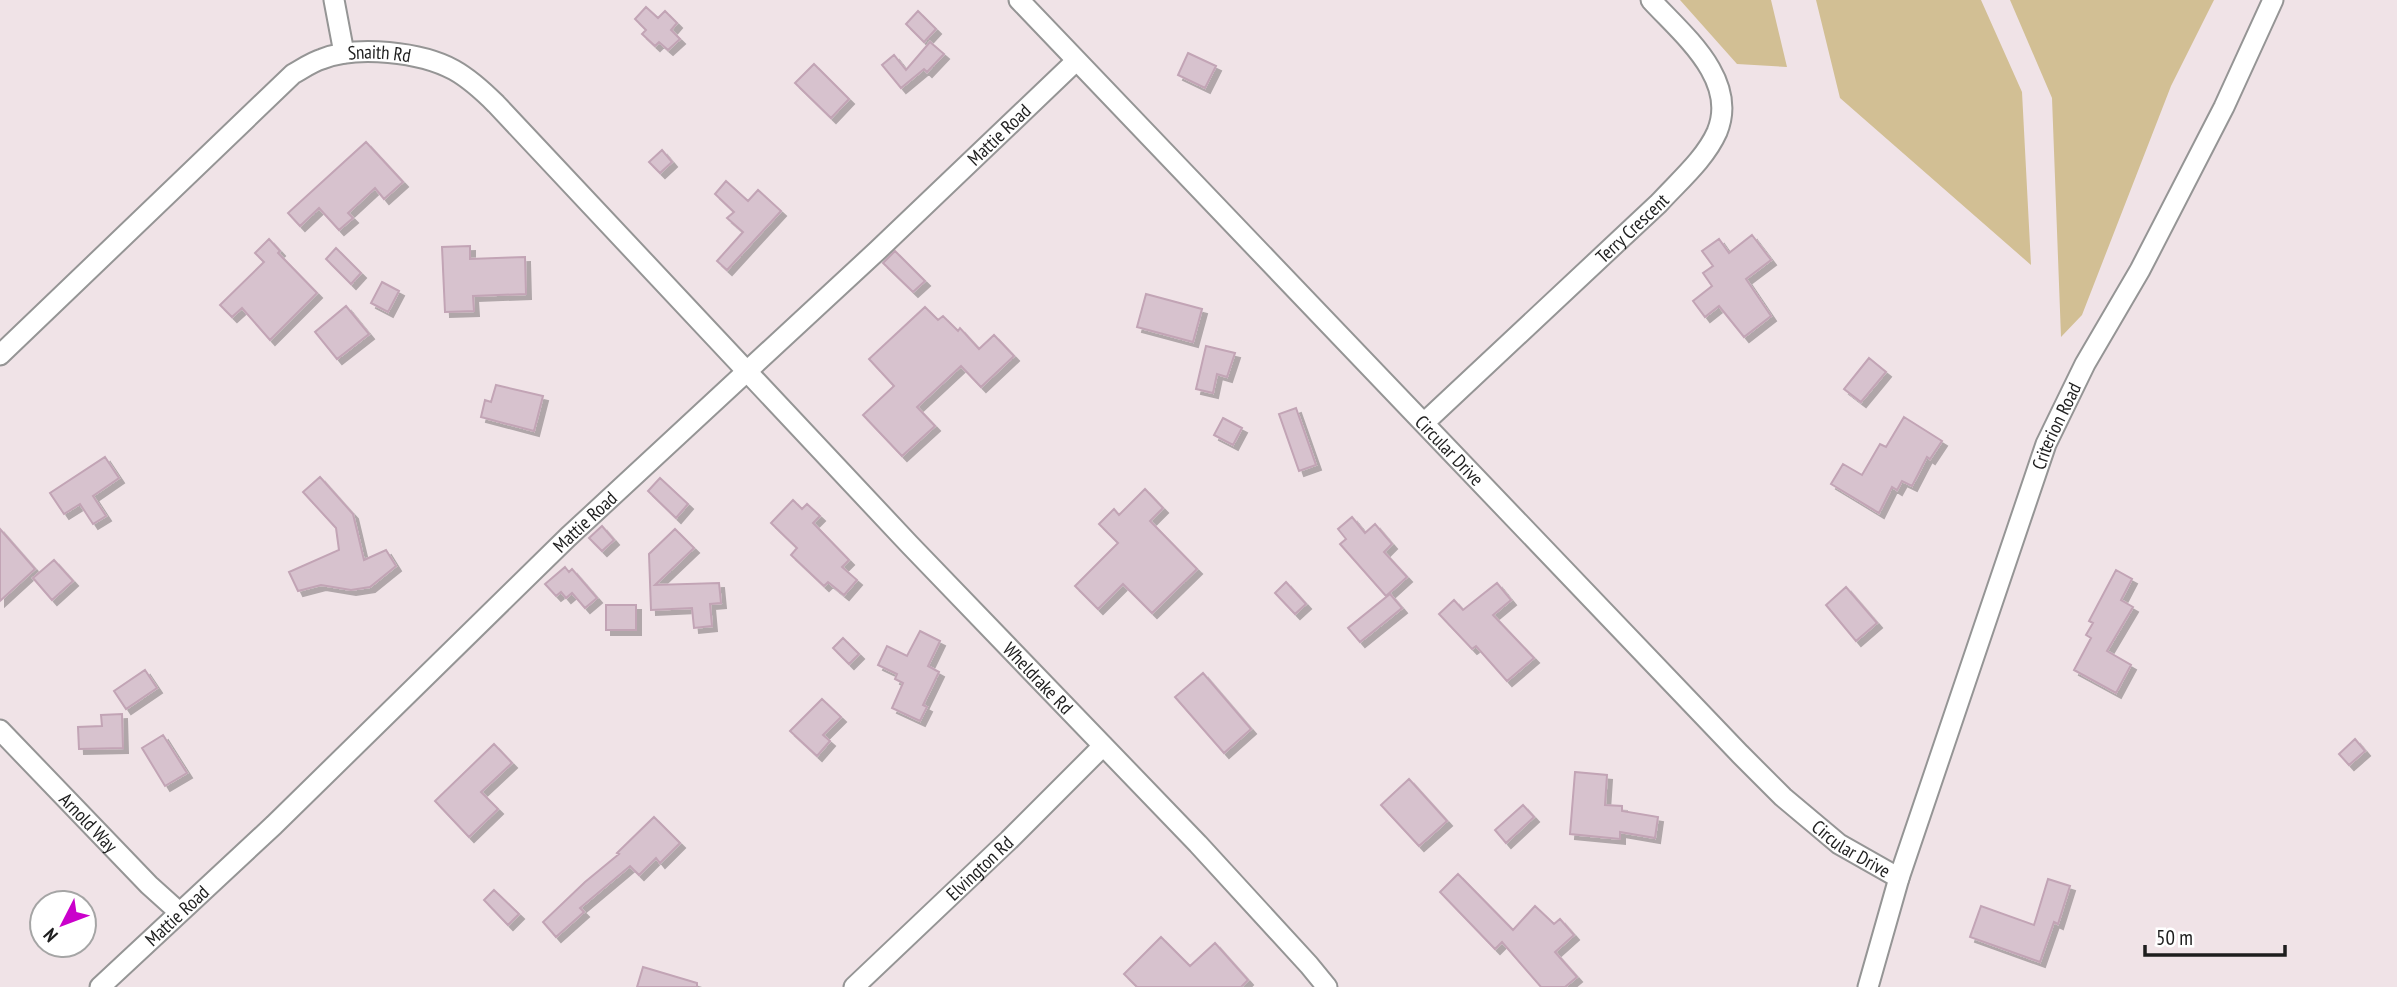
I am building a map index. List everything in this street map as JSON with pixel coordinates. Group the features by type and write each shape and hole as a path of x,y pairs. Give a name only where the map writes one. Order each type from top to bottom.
{"street":[{"path":"334,0 344,53"},
{"name":"Circular Drive","path":"1019,0 1783,797 1839,844 1899,878"},
{"name":"Terry Crescent","path":"1424,423 1660,203 1692,168 1717,132 1721,117 1721,100 1714,75 1704,59 1651,0"},
{"name":"Criterion Road","path":"1868,987 1899,878 2046,444 2085,364 2140,270 2218,119 2273,0"},
{"name":"Snaith Rd","path":"0,355 293,74 321,59 344,53 390,53 441,64 468,79 496,104 747,371"},
{"name":"Mattie Road","path":"100,987 274,825 568,537 1076,61"},
{"name":"Wheldrake Rd","path":"747,371 909,544 1198,844 1326,987"},
{"name":"Arnold Way","path":"0,730 149,885 179,912"},
{"name":"Elvington Rd","path":"854,987 1009,840 1103,746"}],"shaded area":[{"path":"1680,0 1771,0 1787,67 1737,64"},
{"path":"1816,0 1981,0 2022,92 2031,265 1840,98"},
{"path":"2010,0 2214,0 2171,86 2082,315 2061,337 2052,98"}],"building":[{"path":"646,7 658,18 665,11 677,23 671,30 680,39 668,50 659,42 655,46 642,34 646,30 635,19"},
{"path":"918,11 936,29 924,42 906,24"},
{"path":"930,42 944,54 927,72 924,69 901,88 882,65 894,55 906,70"},
{"path":"1188,53 1216,66 1205,88 1178,75"},
{"path":"814,64 849,99 831,118 795,83"},
{"path":"366,142 403,182 384,199 375,188 348,213 353,218 339,230 319,208 300,226 288,213"},
{"path":"662,150 672,162 660,173 649,162"},
{"path":"726,181 748,201 758,190 781,211 727,270 717,261 743,232 727,218 734,212 715,194"},
{"path":"1752,235 1771,260 1746,279 1771,316 1744,337 1719,306 1705,317 1693,301 1712,286 1703,273 1713,266 1702,251 1719,239 1729,253"},
{"path":"269,239 280,251 278,253 317,293 270,340 242,308 232,317 220,305 264,262 255,253"},
{"path":"470,246 470,259 525,257 526,294 473,296 474,311 445,312 442,247"},
{"path":"336,248 361,273 351,284 326,259"},
{"path":"895,251 925,281 913,292 883,263"},
{"path":"382,282 399,291 388,312 371,303"},
{"path":"1146,294 1202,309 1193,342 1137,327"},
{"path":"346,306 369,334 337,359 315,332"},
{"path":"925,307 938,320 943,316 958,331 960,328 979,349 994,335 1014,356 981,387 961,366 917,407 935,426 902,456 863,415 894,386 869,359"},
{"path":"1206,346 1235,353 1227,377 1217,374 1213,393 1196,389"},
{"path":"1869,358 1886,372 1861,402 1844,389"},
{"path":"496,385 543,396 534,431 481,417 485,400 491,402"},
{"path":"1296,408 1316,465 1299,471 1279,414"},
{"path":"1904,417 1942,441 1930,459 1927,457 1912,486 1902,481 1897,490 1892,487 1879,513 1831,484 1843,464 1862,475 1880,444 1886,447"},
{"path":"1223,418 1242,428 1233,445 1214,435"},
{"path":"105,457 119,478 93,496 106,516 93,524 80,504 64,514 50,493"},
{"path":"320,477 353,514 364,560 386,550 396,566 370,587 351,590 321,585 298,591 289,572 339,550 336,528 303,492"},
{"path":"660,478 688,504 676,518 648,491"},
{"path":"1145,489 1163,508 1150,521 1197,569 1152,613 1123,584 1098,609 1075,586 1118,543 1099,524 1114,509 1119,515"},
{"path":"793,500 802,509 807,504 820,516 813,523 849,560 842,567 857,580 844,595 828,582 824,586 791,555 797,548 771,523"},
{"path":"1352,517 1365,533 1375,524 1392,544 1384,552 1407,577 1386,596 1340,544 1346,539 1338,529"},
{"path":"602,526 614,540 602,551 589,538"},
{"path":"0,529 35,569 0,601"},
{"path":"675,529 694,548 655,585 719,583 721,603 710,604 712,626 694,628 692,608 651,610 649,554"},
{"path":"54,560 73,581 52,600 33,578"},
{"path":"565,567 569,572 572,569 597,598 585,608 572,593 566,598 561,592 556,596 545,584"},
{"path":"2116,570 2132,579 2121,600 2133,607 2107,651 2131,665 2116,693 2074,670 2091,638 2086,635 2093,623 2089,621"},
{"path":"1286,582 1306,604 1295,614 1275,593"},
{"path":"1497,583 1511,600 1493,615 1534,658 1507,681 1476,646 1472,649 1439,614 1454,600 1463,610"},
{"path":"1846,587 1877,623 1856,641 1826,605"},
{"path":"1390,594 1402,608 1360,642 1348,628"},
{"path":"606,605 636,605 636,630 606,630"},
{"path":"920,631 940,641 928,666 939,672 923,705 927,707 920,721 892,708 903,683 895,679 897,674 878,665 887,646 907,656"},
{"path":"843,638 859,654 849,664 833,648"},
{"path":"145,670 157,688 126,709 114,691"},
{"path":"1203,673 1251,729 1224,753 1175,697"},
{"path":"822,699 841,717 823,735 830,741 817,756 790,731"},
{"path":"122,714 123,748 79,749 78,727 102,726 101,715"},
{"path":"163,735 187,773 165,786 142,748"},
{"path":"2355,739 2365,751 2349,765 2339,754"},
{"path":"494,744 512,763 481,792 498,809 469,837 435,801"},
{"path":"1575,772 1607,775 1605,805 1622,806 1622,811 1658,817 1655,838 1620,832 1620,839 1570,834"},
{"path":"1409,779 1447,821 1419,846 1381,805"},
{"path":"1523,805 1534,817 1506,843 1495,830"},
{"path":"654,817 680,843 660,863 656,858 639,875 630,866 580,908 584,912 556,937 543,922 619,854 617,853"},
{"path":"1458,874 1513,930 1535,906 1554,924 1560,919 1574,935 1555,952 1577,977 1565,987 1541,987 1502,942 1495,949 1440,892"},
{"path":"2048,879 2070,886 2058,924 2054,922 2040,962 1970,937 1981,906 2034,925"},
{"path":"494,890 519,914 508,925 484,900"},
{"path":"1161,937 1190,966 1215,943 1248,980 1241,987 1137,987 1124,974"},
{"path":"643,967 697,983 697,987 637,987"}]}
